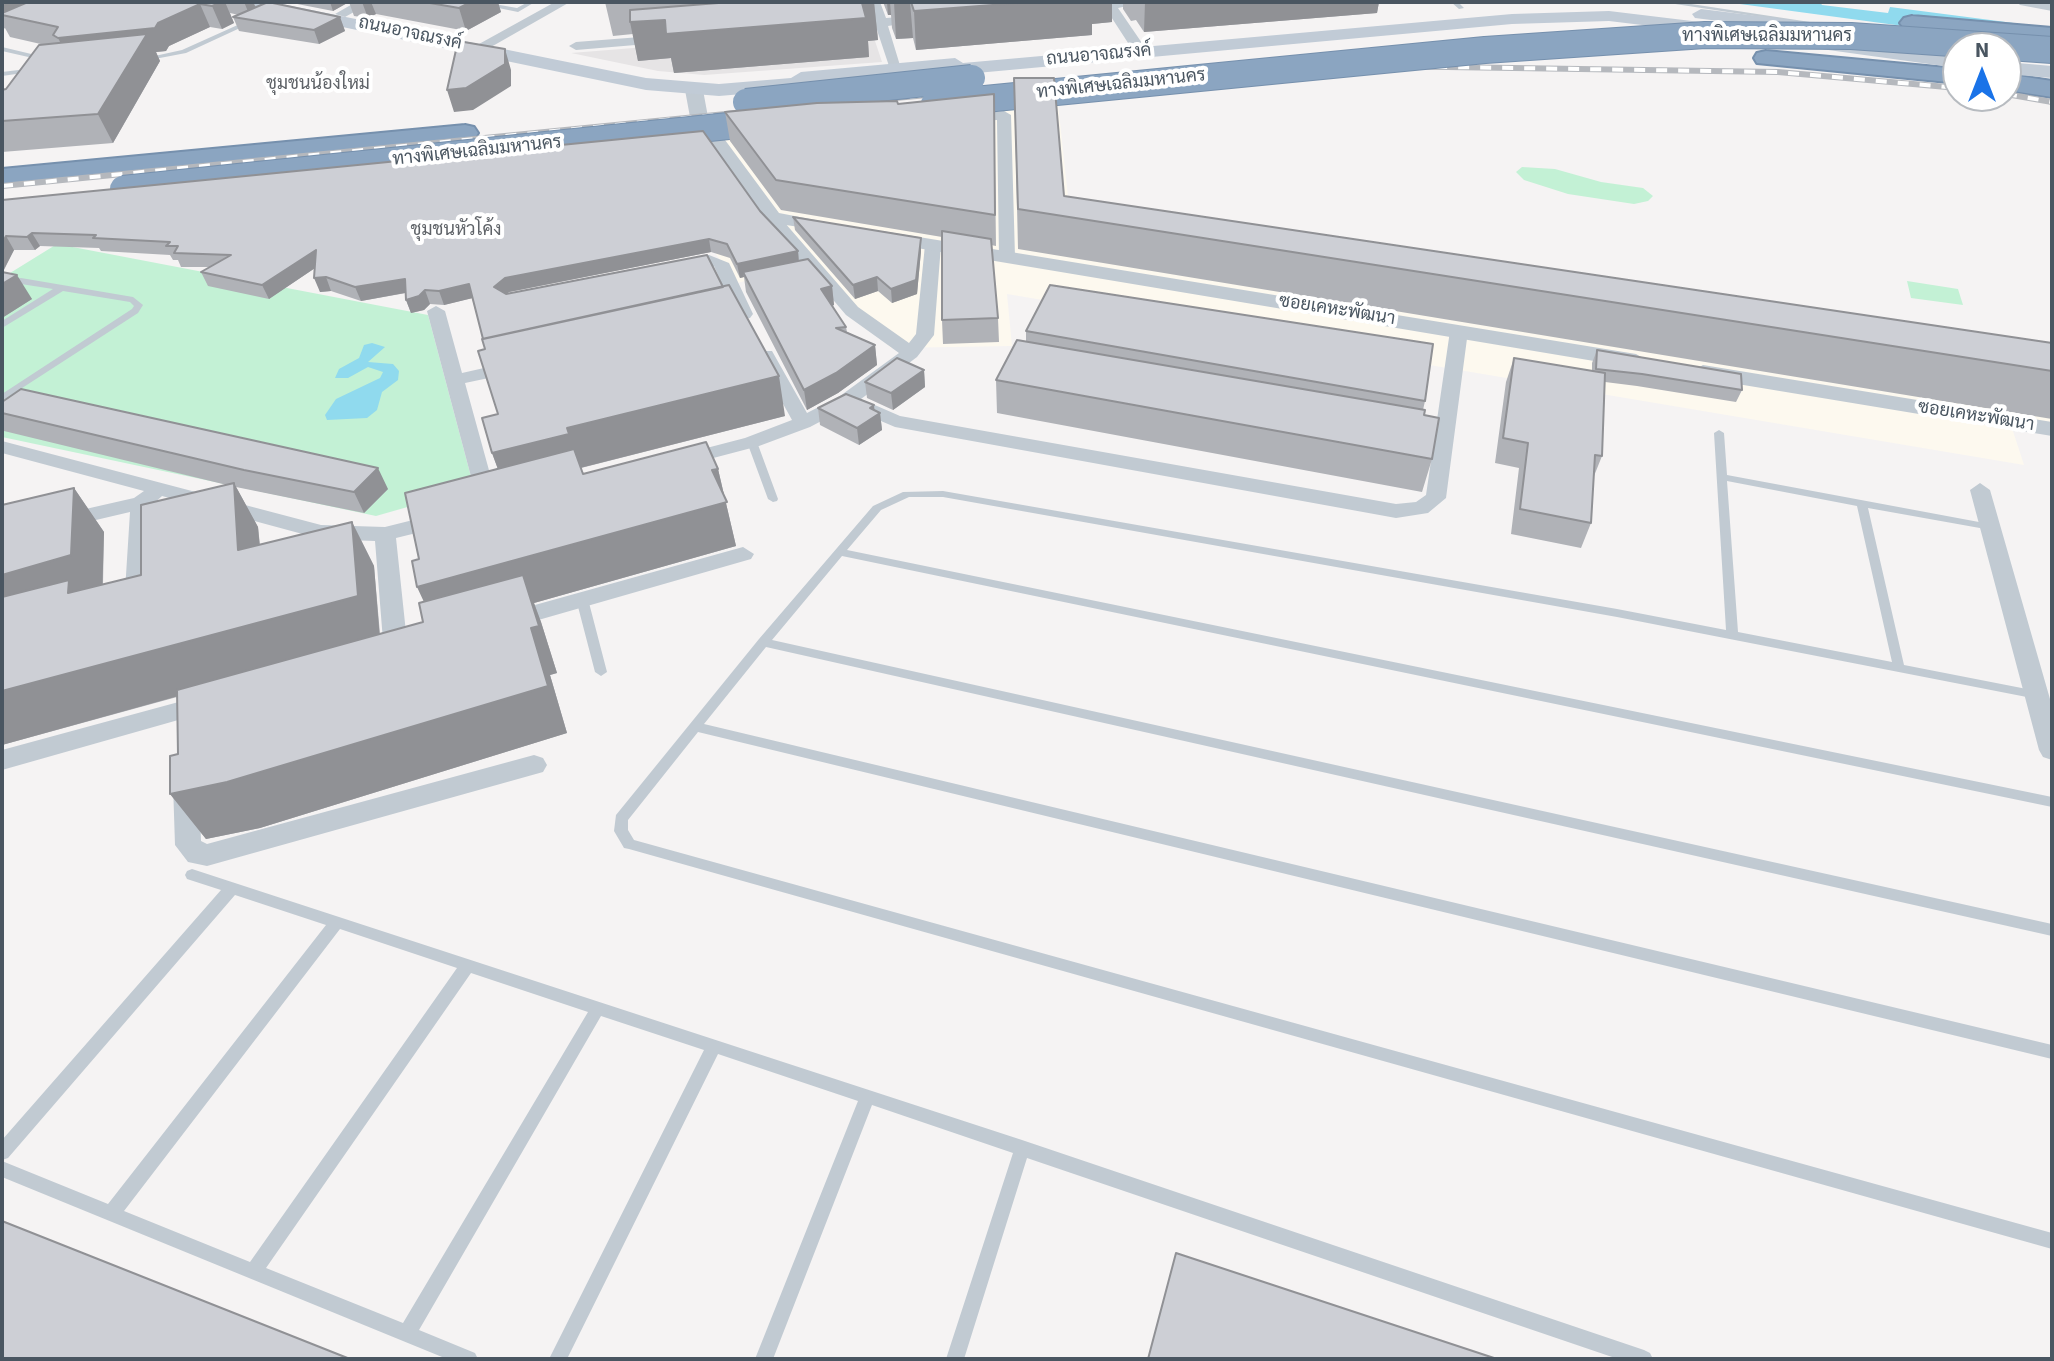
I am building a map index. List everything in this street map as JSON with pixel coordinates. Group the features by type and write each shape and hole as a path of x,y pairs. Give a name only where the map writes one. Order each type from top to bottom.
{"highway":[{"name":"ทางพิเศษเฉลิมมหานคร","path":"2,177 465,133 950,80 1613,22 1752,17 1859,20 2052,35"},
{"name":"ทางพิเศษเฉลิมมหานคร","path":"2,201 1058,91 1485,50 1705,35 1851,36 2052,50"},
{"path":"1058,91 1182,90 1631,56 1766,58 1942,74"},
{"path":"2022,84 2052,89"},
{"path":"2,165 229,145 465,133"}],"main road":[{"name":"ถนนอาจณรงค์","path":"275,8 646,84 694,87 1139,49 1502,10 1582,7 1691,13 1942,47"},
{"name":"ถนนอาจณรงค์","path":"245,14 275,8 341,14 694,87 1439,24 1598,16 1644,19 1942,60"},
{"path":"2022,58 2052,62"},
{"path":"2022,69 2052,72"}],"street":[{"path":"341,14 366,2"},
{"path":"486,44 564,2"},
{"path":"874,2 897,69"},
{"path":"1064,8 1140,2"},
{"path":"2025,2 2052,6"},
{"path":"1109,3 1139,49"},
{"path":"835,26 942,17"},
{"path":"576,46 683,37"},
{"path":"694,87 699,117 809,270 852,311 911,353"},
{"path":"930,119 1004,115 1007,257"},
{"path":"715,138 792,131"},
{"name":"ซอยเคหะพัฒนา","path":"772,218 2052,429"},
{"path":"659,466 752,442 803,423 847,400 911,353 925,335 933,245"},
{"path":"659,270 718,261 739,286 751,327 795,414 803,423"},
{"path":"2,447 321,532 385,534 482,511 455,380 436,311"},
{"path":"708,323 751,327"},
{"path":"847,400 895,421 1396,511 1421,508 1436,498 1434,437 1459,331"},
{"path":"455,380 530,363"},
{"path":"2,535 141,503 164,488"},
{"path":"1980,490 2052,750"},
{"path":"107,612 133,601 136,592 141,503"},
{"path":"385,534 396,653"},
{"path":"482,628 743,554"},
{"path":"366,661 425,644"},
{"path":"2,760 230,697"},
{"path":"185,710 188,842 193,851 207,855 534,765"}],"lane":[{"path":"472,2 518,10 532,2"},
{"path":"1454,2 1461,8"},
{"path":"1665,2 1823,24"},
{"path":"133,60 184,52 245,14 259,18"},
{"path":"1839,27 1942,42"},
{"path":"2,49 61,63"},
{"path":"2,74 49,69"},
{"path":"2,284 21,281 133,300 139,305 135,311 2,398"},
{"path":"2,325 61,288"},
{"path":"1719,433 1732,635"},
{"path":"752,442 773,499"},
{"path":"1721,477 1991,527"},
{"path":"2037,695 1732,635 943,494 907,494 877,508 763,642 698,727 621,819 621,831 629,844 2052,1241"},
{"path":"1862,503 1899,668"},
{"path":"840,552 2052,802"},
{"path":"582,599 601,672"},
{"path":"763,642 2052,930"},
{"path":"698,727 2052,1052"},
{"path":"192,875 1022,1148 1644,1359"},
{"path":"2,1152 232,888"},
{"path":"112,1213 337,922"},
{"path":"254,1271 468,965"},
{"path":"407,1334 598,1008"},
{"path":"558,1359 714,1046"},
{"path":"764,1359 867,1097"},
{"path":"955,1359 1022,1148"},
{"path":"2,1169 469,1359"}],"shaded area":[{"path":"871,29 882,62 704,75 658,71 571,53"},
{"path":"1058,104 1072,234 2052,386 2052,434 2012,428 2024,465 1007,294 1012,346 891,348 804,267 737,283 710,246 708,134"}],"green space":[{"path":"1522,167 1555,169 1601,182 1643,188 1653,196 1648,201 1634,204 1568,194 1524,180 1516,172"},
{"path":"57,244 428,315 474,488 376,516 2,437 2,278"},
{"path":"1907,281 1958,289 1963,305 1911,298"}],"water":[{"path":"1725,2 1820,2 1822,5 1888,13 1890,7 2052,28 2052,46 2022,42 2022,32 1948,32"},
{"path":"372,343 385,347 368,362 393,364 399,371 398,380 382,392 377,410 367,418 327,420 325,415 336,399 380,378 383,372 368,367 348,378 335,378 339,369 359,358 364,345"}],"building":[{"path":"28,2 222,2 212,6 200,4 158,23 155,28 58,38 53,35 58,27 2,15"},
{"path":"268,2 340,17 314,30 233,17"},
{"path":"424,2 471,2 459,8"},
{"path":"731,2 874,2 862,3 866,18 666,34 665,20 630,22 630,10"},
{"path":"911,2 1032,2 914,11"},
{"path":"147,34 98,114 2,121 2,90 6,89 39,45"},
{"path":"458,41 505,49 505,64 466,88 447,90"},
{"path":"1014,78 1054,78 1064,196 2052,343 2052,371 1018,209"},
{"path":"994,94 995,215 776,180 725,112 817,103 897,101 898,104"},
{"path":"703,131 760,211 798,251 737,264 727,244 709,239 505,278 494,287 506,294 707,255 723,287 483,339 469,284 439,291 425,290 419,296 406,300 405,279 355,287 326,277 314,278 316,250 262,285 201,272 231,255 174,253 178,246 166,246 170,242 32,233 27,237 6,236 2,244 2,200"},
{"path":"793,217 921,238 916,280 891,289 877,277 853,285"},
{"path":"942,231 991,239 998,318 942,320"},
{"path":"808,259 832,286 821,289 846,327 836,328 875,345 836,373 804,390 743,272"},
{"path":"2,272 17,275 2,284"},
{"path":"729,285 779,376 567,428 569,434 492,453 482,418 498,414 478,351 485,349 482,339"},
{"path":"1050,285 1433,344 1425,401 1026,331"},
{"path":"1017,340 1425,410 1424,415 1439,418 1432,459 996,380"},
{"path":"1597,350 1741,374 1742,390 1596,369"},
{"path":"897,358 924,370 891,393 865,382"},
{"path":"1514,358 1605,373 1602,456 1595,455 1591,523 1520,509 1528,443 1503,438"},
{"path":"21,389 378,468 354,492 244,470 2,413 2,402"},
{"path":"846,394 874,405 870,408 880,413 857,428 818,408"},
{"path":"706,442 718,469 712,470 727,502 417,587 412,561 419,559 405,493 574,449 583,474"},
{"path":"234,483 238,550 352,522 358,596 2,691 2,597 69,580 68,593 141,575 141,505"},
{"path":"74,488 71,555 2,575 2,505"},
{"path":"523,575 539,626 531,628 548,686 227,782 170,794 170,756 178,754 177,690 423,622 419,603"},
{"path":"2,1221 350,1359 2,1359"},
{"path":"1176,1253 1497,1359 1148,1359"}],"railway":[{"path":"822,105 1211,68 1315,65 1778,72 1942,87"},
{"path":"2022,97 2052,102"},
{"path":"2,186 746,112"}],"district":[{"name":"ชุมชนน้องใหม่","path":"318,85"},
{"name":"ชุมชนหัวโค้ง","path":"456,231"}]}
